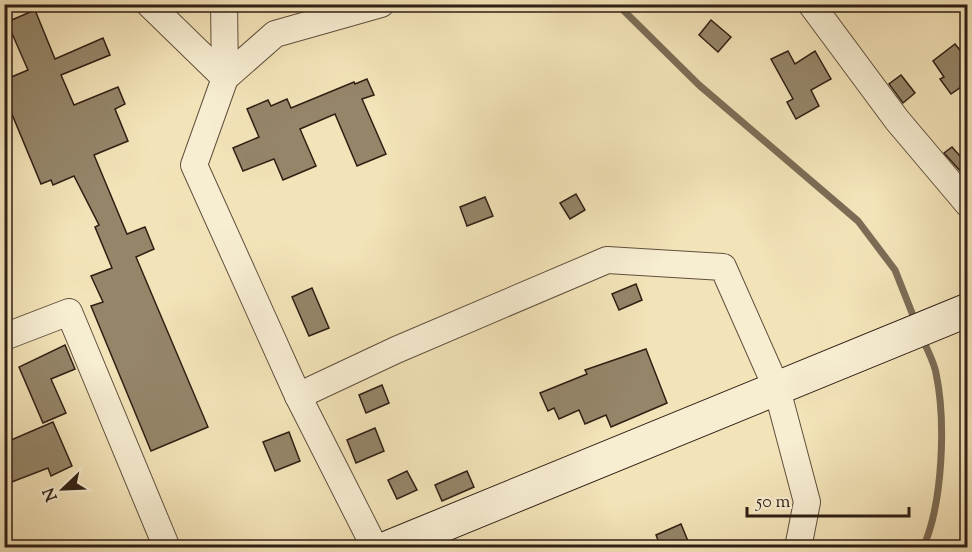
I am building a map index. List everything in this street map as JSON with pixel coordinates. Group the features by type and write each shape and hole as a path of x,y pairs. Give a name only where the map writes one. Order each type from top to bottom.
{"street":[{"path":"149,4 225,78"},
{"path":"224,4 225,78 194,165 298,396 375,548"},
{"path":"225,78 275,34 381,4"},
{"path":"811,4 897,120 968,204"},
{"path":"298,396 396,350 607,260 723,267 777,389 807,502 798,548"},
{"path":"387,548 968,310"},
{"path":"4,338 69,312 167,548"}],"building":[{"path":"35,10 55,59 103,38 110,55 61,75 74,105 118,87 125,104 115,109 128,141 94,155 127,234 145,227 154,249 136,257 208,427 151,451 91,306 103,302 91,276 112,268 95,227 99,225 74,176 53,185 51,180 41,184 4,95 4,80 28,70 7,22"},
{"path":"711,20 731,37 718,52 699,35"},
{"path":"955,44 968,60 968,82 951,94 940,79 944,77 933,61"},
{"path":"788,51 795,64 815,51 831,79 811,90 819,106 796,119 787,102 793,99 771,59"},
{"path":"901,75 915,93 903,103 889,84"},
{"path":"367,79 374,95 362,99 386,154 357,166 335,114 300,129 316,166 283,180 274,159 243,171 233,148 259,137 247,109 268,100 271,106 287,99 291,108 354,82 355,84"},
{"path":"952,147 968,165 968,171 963,174 944,153"},
{"path":"576,194 585,210 570,219 560,203"},
{"path":"485,197 493,216 467,226 460,207"},
{"path":"636,284 642,300 619,310 612,294"},
{"path":"312,288 329,328 309,336 292,297"},
{"path":"65,345 75,369 51,379 66,413 43,423 19,367"},
{"path":"646,349 667,403 611,427 606,415 585,424 579,410 559,419 554,408 548,411 540,393 587,374 585,370"},
{"path":"382,385 389,403 366,413 359,395"},
{"path":"53,422 72,466 51,476 48,468 9,483 4,472 4,443"},
{"path":"375,428 384,451 356,463 347,440"},
{"path":"289,432 300,461 275,471 263,442"},
{"path":"407,471 417,490 397,499 388,480"},
{"path":"467,471 474,487 442,501 435,485"},
{"path":"681,524 688,541 673,548 661,548 656,535"}],"waterway":[{"path":"617,4 699,85 858,221 895,270 916,323"},
{"path":"923,339 936,373 942,438 939,486 930,530 923,548"}]}
